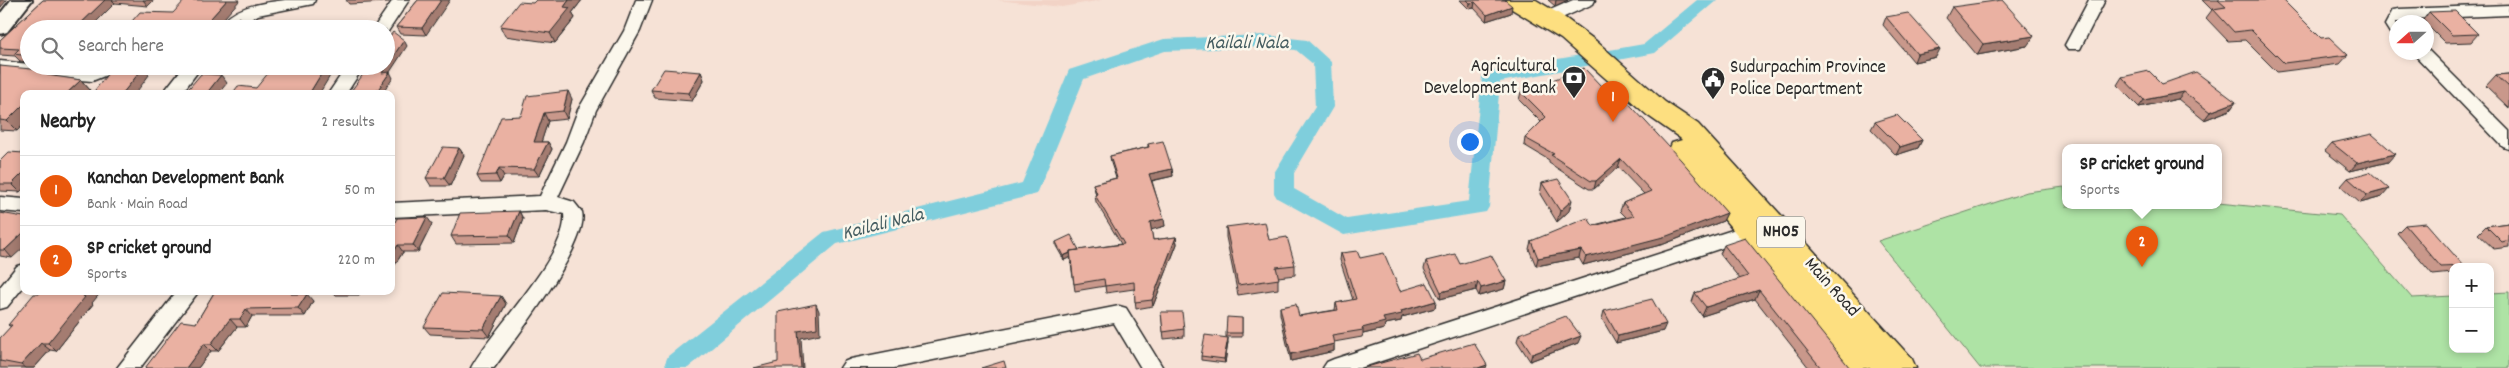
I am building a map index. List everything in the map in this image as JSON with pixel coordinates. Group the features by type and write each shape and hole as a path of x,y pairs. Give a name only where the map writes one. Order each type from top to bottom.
{"main road":[{"name":"Main Road","path":"1535,9 1621,75 1653,106 1678,120 1901,368"},
{"name":"Main Road","path":"1653,106 1664,128 1671,137 1867,368"}],"street":[{"path":"0,27 22,0"},
{"path":"236,20 241,15 254,9 290,5 307,0"},
{"path":"388,20 401,0"},
{"path":"546,203 575,142 587,110 632,32 644,0"},
{"path":"1535,9 1587,0"},
{"path":"2074,45 2097,0"},
{"path":"2499,0 2509,11"},
{"path":"2398,15 2509,11"},
{"path":"2428,60 2509,142"},
{"path":"0,67 20,69"},
{"path":"174,90 187,75"},
{"path":"341,90 350,75"},
{"path":"395,210 546,203 565,205 572,211 574,217 572,229 551,272 482,368"},
{"path":"0,204 20,206"},
{"path":"1334,368 1751,231"},
{"path":"0,301 20,277"},
{"path":"128,368 186,295"},
{"path":"851,368 1119,314 1152,368"}],"shaded area":[{"path":"997,0 1102,0 1062,7"}],"green space":[{"path":"2062,187 2062,209 2222,209 2222,203 2340,215 2412,298 2449,296 2449,353 2494,353 2494,293 2509,292 2509,368 1980,368 1878,241 2027,192"}],"building":[{"path":"43,0 105,0 84,20 22,20"},
{"path":"185,0 227,0 211,20 133,20 140,12 173,13"},
{"path":"418,0 441,0 422,28 396,27"},
{"path":"536,0 569,0 564,7 570,8 550,33 500,26 519,2 533,3"},
{"path":"1467,0 1505,0 1512,6 1487,15 1475,2 1470,3"},
{"path":"2002,0 2034,36 1983,44 1952,7"},
{"path":"2218,0 2283,0 2321,38 2329,37 2348,55 2284,63 2251,30 2234,32 2213,9 2226,7"},
{"path":"2455,11 2478,34 2452,35 2429,12"},
{"path":"1908,13 1940,49 1917,54 1886,17"},
{"path":"20,21 20,55 14,54 19,49 0,48 0,40"},
{"path":"395,33 404,40 395,54"},
{"path":"0,66 20,68 20,75 47,75 81,80 70,90 20,90 20,108 7,121 0,120"},
{"path":"1584,68 1601,86 1610,83 1727,213 1667,236 1586,257 1581,250 1538,258 1531,241 1588,218 1593,226 1634,216 1623,203 1651,191 1621,159 1596,181 1591,181 1551,155 1554,154 1525,138 1546,117 1521,92"},
{"path":"664,69 701,72 689,93 651,90"},
{"path":"2149,71 2162,84 2196,72 2236,102 2210,112 2184,92 2144,100 2122,77"},
{"path":"2509,74 2509,87 2496,75"},
{"path":"107,75 137,75 125,90 95,90"},
{"path":"200,75 221,75 209,90 188,90"},
{"path":"267,75 321,75 311,90 235,90 238,86 256,88"},
{"path":"363,75 388,75 378,90 352,90"},
{"path":"568,91 563,111 544,113 534,142 548,142 534,169 499,168 496,175 477,176 501,117 521,116 527,96"},
{"path":"1897,115 1922,140 1900,147 1875,122"},
{"path":"2372,134 2395,154 2357,163 2332,143"},
{"path":"1163,141 1172,169 1149,174 1164,219 1150,222 1153,240 1176,237 1152,300 1135,302 1134,282 1105,286 1104,279 1074,284 1070,251 1124,244 1095,195 1097,194 1093,184 1117,178 1110,156 1149,147 1148,144"},
{"path":"443,147 459,148 444,178 426,178"},
{"path":"9,152 20,153 20,176 12,184 0,184 0,161"},
{"path":"2370,172 2389,189 2367,195 2348,178"},
{"path":"1558,179 1572,200 1560,211 1542,183"},
{"path":"519,211 509,235 451,236 460,213"},
{"path":"0,213 20,216 20,236 5,250 0,250"},
{"path":"427,217 413,245 398,245 395,250 395,222 397,218"},
{"path":"1265,222 1269,240 1287,237 1295,265 1276,267 1279,279 1238,285 1226,227"},
{"path":"2426,223 2461,263 2449,263 2449,267 2441,267 2405,225"},
{"path":"2509,223 2509,240 2502,242 2486,226"},
{"path":"1071,235 1079,250 1070,251 1070,253 1063,256 1056,242"},
{"path":"1745,238 1850,368 1821,368 1759,290 1706,307 1695,293 1748,276 1724,245"},
{"path":"1357,251 1360,258 1384,253 1400,291 1427,283 1436,301 1401,311 1402,314 1383,318 1385,322 1362,328 1363,330 1332,335 1334,344 1291,354 1280,307 1296,304 1299,316 1338,310 1336,303 1356,299 1341,253"},
{"path":"1455,254 1460,264 1491,255 1506,281 1481,288 1478,282 1441,292 1426,261"},
{"path":"443,293 501,296 483,329 424,327"},
{"path":"33,295 84,295 85,297 48,343 41,343 21,365 0,361 0,338 12,325 8,325"},
{"path":"213,295 306,295 298,308 246,309 240,319 230,319 211,344 204,344 186,368 145,368 181,321 196,323"},
{"path":"1652,299 1666,324 1618,336 1604,311"},
{"path":"816,304 817,328 798,331 801,368 754,368 778,362 778,312"},
{"path":"1161,312 1182,312 1184,329 1163,332"},
{"path":"1566,316 1581,336 1532,354 1519,334"},
{"path":"1227,317 1242,318 1242,333 1226,333"},
{"path":"1205,335 1228,338 1224,359 1201,356"},
{"path":"1474,343 1487,365 1478,368 1363,368 1417,353 1420,359"},
{"path":"1004,361 1006,368 981,368"}],"waterway":[{"name":"Kailali Nala","path":"677,368 676,363 831,238 1030,189 1076,75 1164,45 1264,41 1301,44 1322,62 1324,107 1284,173 1284,193 1344,227 1479,207 1491,77 1649,49 1708,0"}],"place":[{"name":"Agricultural Development Bank","path":"1574,99"},
{"name":"Sudurpachim Province Police Department","path":"1713,100"},
{"name":"Kanchan Development Bank","path":"1613,122"},
{"name":"SP cricket ground","path":"2142,267"}]}
